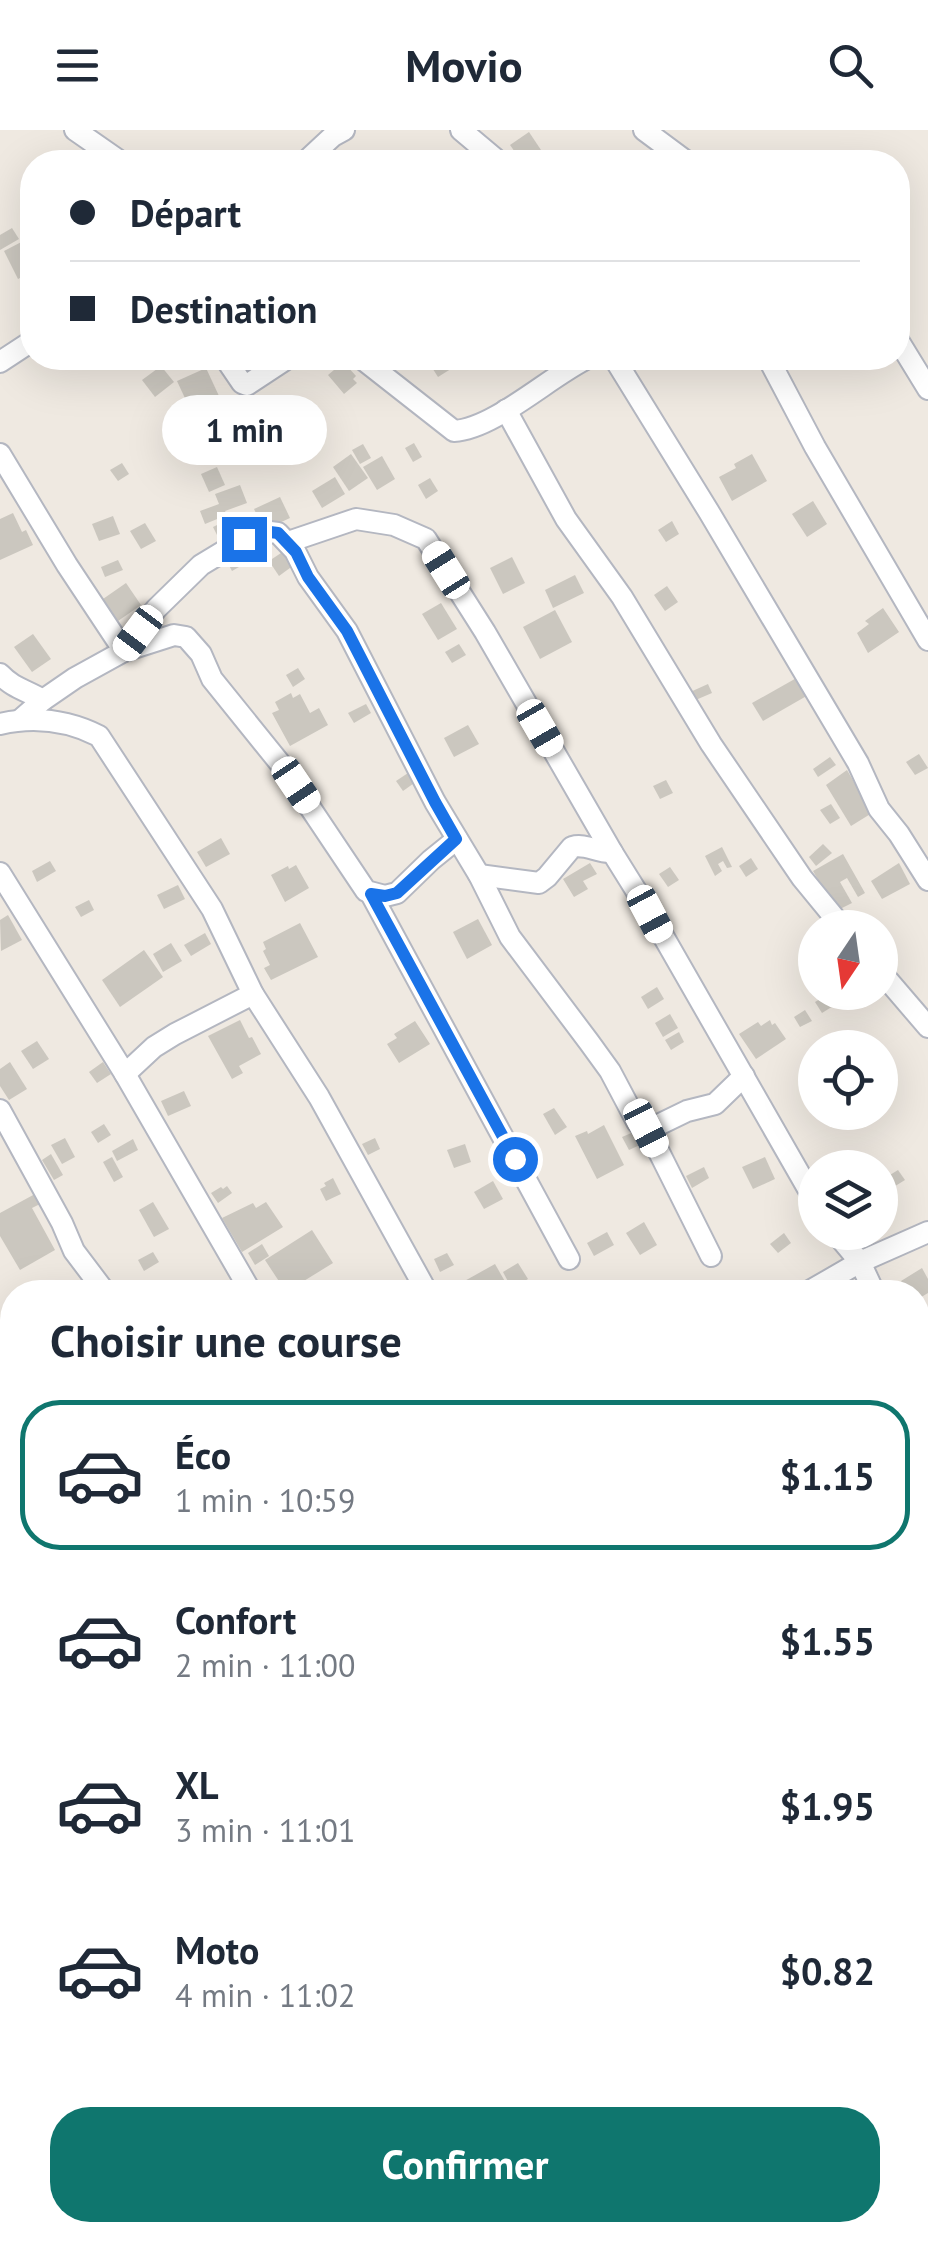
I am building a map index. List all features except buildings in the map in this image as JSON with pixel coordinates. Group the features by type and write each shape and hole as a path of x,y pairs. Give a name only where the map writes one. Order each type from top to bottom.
{"street":[{"path":"75,130 104,150"},
{"path":"322,150 332,136 344,130"},
{"path":"460,130 484,150"},
{"path":"644,130 670,150"},
{"path":"910,360 928,389"},
{"path":"233,370 247,385 270,370"},
{"path":"377,370 454,431 467,430 506,410 554,370"},
{"path":"621,370 858,763 879,809 928,880"},
{"path":"774,370 815,447 926,633"},
{"path":"506,410 566,519 622,597 738,786 828,910"},
{"path":"0,454 124,651"},
{"path":"288,542 356,519 394,526 426,539 485,632 798,1171"},
{"path":"124,651 156,610 201,566 244,539 261,534 278,533 288,542 347,631 420,775 479,874 520,954 589,1042 637,1122 646,1128 711,1256"},
{"path":"10,722 124,651 174,635 186,636 201,654 212,679 283,767 360,884 371,894 569,1259"},
{"path":"0,674 11,686 43,700"},
{"path":"10,722 54,720 99,736 212,909 253,994 318,1097 420,1280"},
{"path":"371,894 397,893 456,839"},
{"path":"479,874 539,883 572,847 612,852"},
{"path":"0,873 244,1280"},
{"path":"898,992 928,1028"},
{"path":"124,1074 154,1047 253,994"},
{"path":"646,1128 714,1104 744,1076"},
{"path":"0,1110 74,1250 96,1280"},
{"path":"829,1280 928,1232"},
{"path":"850,1250 868,1280"}],"route":[{"path":"244,539 278,533 296,552 308,577 347,631 456,839 397,893 371,894 515,1159"}]}
